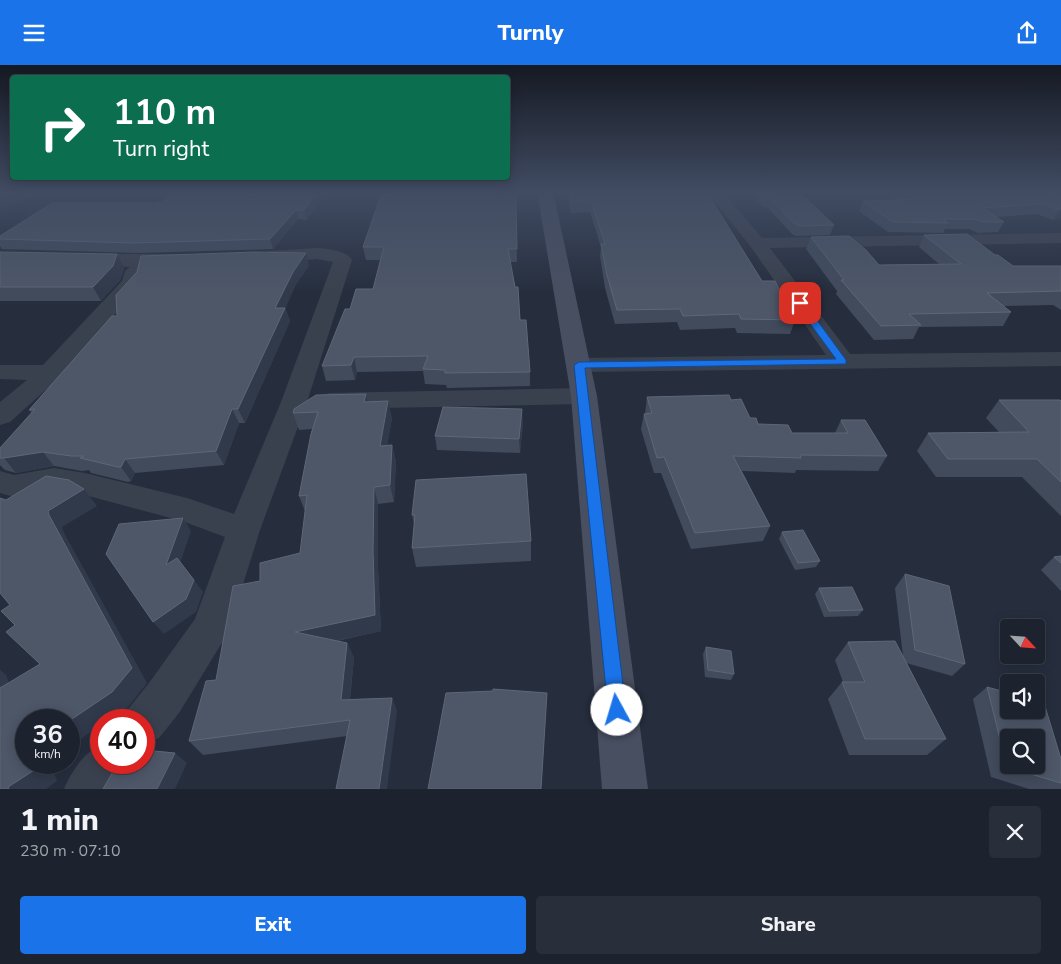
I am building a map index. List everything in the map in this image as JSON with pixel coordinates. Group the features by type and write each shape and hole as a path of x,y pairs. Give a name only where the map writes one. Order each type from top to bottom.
{"street":[{"path":"550,225 584,396 625,789"},
{"path":"742,225 843,362"},
{"path":"757,243 1061,238"},
{"path":"155,709 210,629 244,530 294,402 343,260 324,255 245,257"},
{"path":"59,259 138,261 196,259"},
{"path":"0,416 50,373 132,283 138,261"},
{"path":"579,365 1061,359"},
{"path":"0,372 50,373"},
{"path":"294,402 584,396"},
{"path":"0,482 14,486 54,479 85,484 187,510 244,530"},
{"path":"87,789 101,774"}],"building":[{"path":"18,225 283,225 270,239 132,243 0,239 0,236"},
{"path":"371,225 517,225 517,249 508,249 515,287 518,287 520,320 526,320 530,372 445,373 445,370 423,369 428,356 354,357 351,365 322,366 345,309 350,309 356,289 373,289 384,247 363,247"},
{"path":"599,225 727,225 762,281 775,281 795,320 741,319 739,314 683,316 680,309 617,310 601,244 605,244"},
{"path":"797,225 834,225 800,226"},
{"path":"967,234 1013,266 1061,266 1061,291 987,293 1011,312 909,314 921,325 881,326 841,280 844,280 811,237 849,236 866,250 879,265 961,264 924,235"},
{"path":"0,252 117,254 113,266 93,287 0,287"},
{"path":"255,252 306,253 293,272 275,308 285,308 238,409 232,409 216,451 125,459 121,467 80,458 84,456 43,452 0,458 0,448 35,409 29,410 112,316 117,316 116,295 137,272 141,256"},
{"path":"366,394 364,402 388,401 380,446 392,445 390,485 374,487 375,615 295,632 347,643 341,700 392,698 379,789 336,789 350,720 189,741 206,681 216,680 233,586 260,581 260,563 300,553 307,495 299,496 311,434 318,412 293,413 294,409 316,395"},
{"path":"729,395 731,400 741,399 750,418 756,418 758,424 788,425 792,433 848,433 841,420 865,420 887,456 800,455 801,458 733,456 770,526 695,533 664,457 657,458 644,414 652,413 647,397"},
{"path":"999,400 1061,401 1061,482 1037,459 948,459 928,433 1029,432"},
{"path":"443,407 522,409 519,439 435,436"},
{"path":"526,474 531,541 412,548 415,515 412,515 416,480"},
{"path":"46,476 69,480 84,489 48,511 49,515 132,668 112,692 80,714 80,709 15,709 15,774 28,774 8,787 9,789 0,789 0,688 40,664 6,632 15,625 1,611 10,605 0,593 0,498 6,500"},
{"path":"183,518 166,565 177,558 194,580 186,599 153,622 106,554 119,524"},
{"path":"803,530 820,561 798,563 782,532"},
{"path":"1061,556 1061,563 1054,557"},
{"path":"905,574 949,586 965,664 915,650"},
{"path":"852,587 863,610 829,611 819,588"},
{"path":"895,641 946,739 865,739 842,682 865,682 848,642"},
{"path":"706,647 731,651 734,674 708,670"},
{"path":"987,687 1000,691 1000,719 1045,719 1045,706 1061,759 1061,783 1031,774 1045,774 1045,729 1000,729 1000,739"},
{"path":"493,689 547,693 541,789 428,789 446,693 493,691"},
{"path":"155,751 175,753 157,789 103,789 112,774 155,774"}],"route":[{"path":"617,710 584,396 579,365 843,362 800,303"}]}
